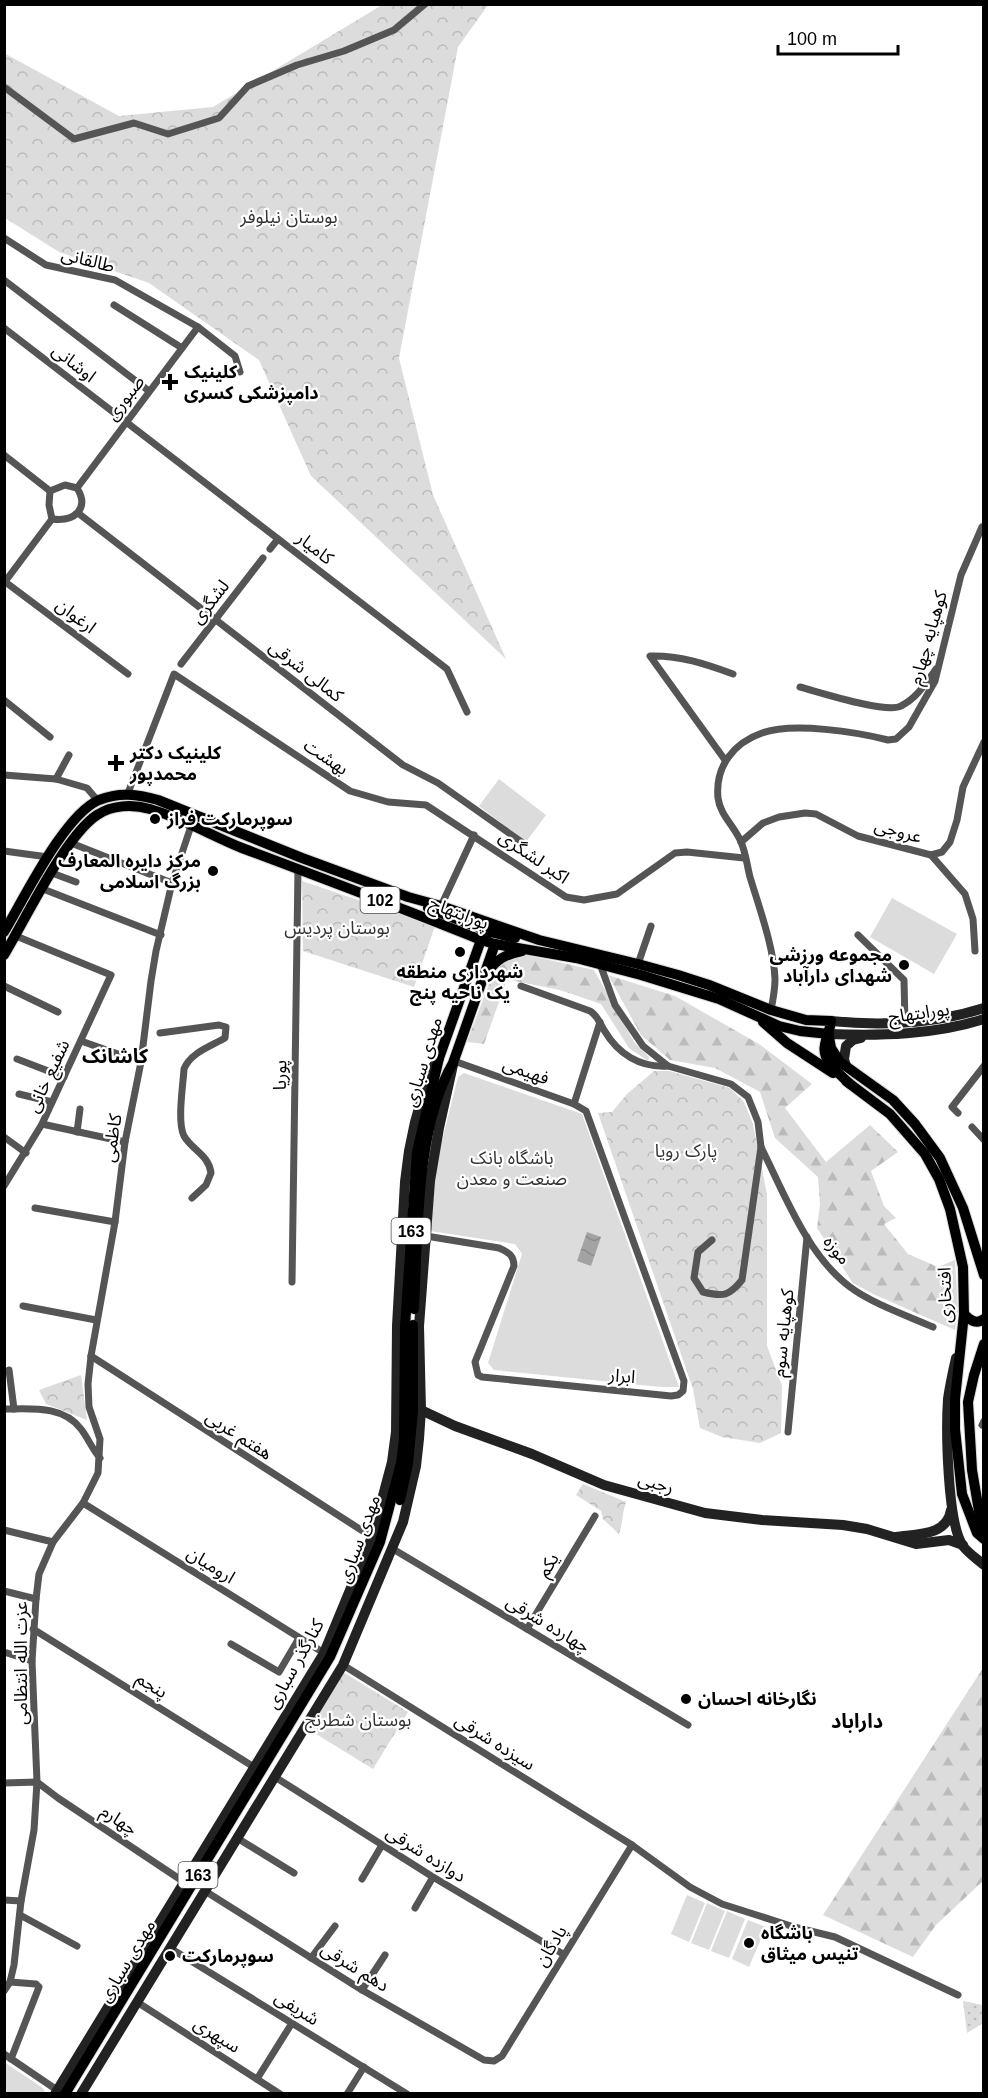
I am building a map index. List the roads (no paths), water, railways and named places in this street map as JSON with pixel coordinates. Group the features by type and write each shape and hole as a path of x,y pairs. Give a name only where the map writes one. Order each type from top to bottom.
{"main road":[{"name":"پورابتهاج","path":"4,932 48,857 74,821 87,807 98,801 128,793 158,800 302,858 408,897 539,940 638,964 709,985 757,1006 806,1020 875,1025 905,1023 984,1008"},
{"name":"پورابتهاج","path":"4,956 71,843 98,815 123,806 151,809 228,842 481,940 600,964 692,990 719,999 759,1018 800,1031 868,1036 924,1030 984,1018"},
{"path":"228,842 232,830"},
{"path":"298,869 302,858"},
{"path":"408,897 431,910 490,932 515,938 539,940"},
{"name":"مهدی سباری","path":"73,2094 333,1659 383,1543 401,1463 405,1412 405,1326 414,1179 422,1124 439,1058 481,940 490,932"},
{"name":"163","path":"383,1543 405,1475 411,1438 412,1326 425,1153 444,1079 454,1062 495,944"},
{"path":"482,982 492,966 507,954 532,949"},
{"path":"757,1006 764,1012 759,1018 787,1043 850,1084"},
{"path":"456,1011 470,1016"},
{"path":"831,1022 824,1046 825,1055 828,1062 850,1084"},
{"path":"829,1034 834,1055 846,1066"},
{"path":"846,1066 844,1059 846,1046 853,1040 868,1036"},
{"path":"383,1543 403,1522 416,1466 421,1410 420,1326 426,1236 434,1154 454,1062"},
{"name":"افتخاری","path":"846,1066 892,1100 915,1124 934,1158 950,1209 963,1267 964,1314 955,1419 962,1494 977,1533 984,1539"},
{"name":"افتخاری","path":"850,1084 890,1114 949,1174 963,1208 984,1275"},
{"path":"964,1314 972,1321 979,1322 984,1319"},
{"path":"960,1340 948,1399 947,1435 952,1503 956,1528 963,1545 984,1565"},
{"path":"984,1344 968,1402 977,1504 984,1527"},
{"name":"رجبی","path":"421,1410 455,1426 532,1454 604,1485 705,1513 762,1520 843,1525 867,1529 916,1544 949,1540 963,1545"},
{"name":"رجبی","path":"895,1537 941,1528 950,1519 952,1503"},
{"path":"81,2094 274,1777 333,1659"},
{"name":"مهدی سباری","path":"62,2093 333,1659"},
{"name":"کنارگذر سباری","path":"62,2093 184,1882 254,1767 333,1659"}],"street":[{"path":"4,87 74,139 134,123 168,134 219,118 248,86 297,65 344,51 394,30 425,4"},
{"name":"طالقانی","path":"4,238 46,265 115,280 198,327 235,356 240,372"},
{"path":"4,280 149,391"},
{"path":"114,305 182,348"},
{"name":"صبوری","path":"77,488 198,327"},
{"name":"اوشانی","path":"4,328 126,422"},
{"name":"کامیار","path":"126,422 447,669 467,712"},
{"path":"4,455 50,491"},
{"path":"50,491 65,485 77,488 82,501 78,513 68,519 52,519"},
{"path":"5,582 52,519 48,498 50,491"},
{"name":"کمالی شرقی","path":"78,513 402,765 438,783 524,843"},
{"name":"کوهپایه چهارم","path":"725,760 741,744 763,732 830,731 888,740 896,739 909,727 918,714 935,681 961,575 982,527"},
{"path":"270,549 278,539"},
{"name":"لشگری","path":"181,664 263,558"},
{"name":"ارغوان","path":"5,582 128,674"},
{"path":"734,674 704,663 670,656 650,656 725,760 717,779 718,801 728,823 741,842 767,934 775,979 771,1010"},
{"path":"800,687 876,707 896,708 915,697 938,667"},
{"name":"بهشت","path":"128,793 174,674 350,791 388,802 426,805 474,835"},
{"path":"4,700 50,736"},
{"name":"عروجی","path":"741,842 763,823 779,817 805,813 816,814 858,836 931,855 942,852 950,842 963,787 984,742"},
{"path":"56,779 69,755"},
{"path":"4,775 56,779 87,788 98,801"},
{"name":"کاظمی","path":"100,1458 100,1439 89,1407 88,1384 96,1320 115,1222 125,1142 141,1062 151,981 172,883 191,826"},
{"path":"441,906 474,835"},
{"name":"اکبر لشگری","path":"474,835 566,897 584,900 617,894 675,853 687,852 744,858"},
{"path":"71,843 172,883"},
{"path":"4,851 48,857"},
{"path":"931,855 965,894 974,919 975,951"},
{"name":"پوریا","path":"292,1282 298,869"},
{"path":"52,873 76,882"},
{"path":"43,889 160,935"},
{"path":"638,964 651,926"},
{"path":"858,935 904,980 905,1023"},
{"name":"شفیع خانی","path":"4,1186 42,1124 111,975 16,936"},
{"path":"600,964 615,1005 643,1046 668,1066"},
{"path":"4,986 58,1012"},
{"path":"521,986 597,1015 614,1043 627,1057 656,1067 668,1066 731,1084 748,1098 758,1122 762,1147 742,1280 732,1292 719,1296 703,1292 694,1278 698,1252 712,1240"},
{"path":"574,1104 600,1022"},
{"path":"160,1033 219,1025 226,1027 227,1030 225,1038 193,1056 184,1069 182,1129 187,1140 207,1159 211,1173 206,1185 192,1198"},
{"path":"81,1041 141,1062"},
{"path":"17,1059 64,1077"},
{"name":"فهیمی","path":"454,1062 574,1104 586,1111"},
{"path":"958,1113 952,1107 984,1065"},
{"path":"19,1094 52,1102"},
{"path":"77,1132 80,1109"},
{"name":"ابرار","path":"426,1236 499,1248 509,1253 514,1260 514,1266 476,1362 478,1375 494,1379 678,1395 683,1391 684,1381 586,1111"},
{"path":"42,1124 125,1142"},
{"path":"972,1127 984,1140"},
{"path":"4,1137 26,1153"},
{"name":"موزه","path":"762,1147 799,1226 832,1271 851,1288 933,1327"},
{"path":"35,1208 115,1222"},
{"name":"کوهپایه سوم","path":"788,1432 807,1237"},
{"path":"23,1306 96,1320"},
{"name":"هفتم غربی","path":"91,1356 383,1543"},
{"path":"9,1370 14,1409"},
{"path":"4,1409 46,1408 60,1414 81,1428 100,1458"},
{"name":"عزت الله انتظامی","path":"4,1990 10,1982 14,1965 21,1902 34,1830 38,1782 32,1661 39,1574 53,1542 83,1503 98,1473 100,1458"},
{"path":"977,1504 984,1490"},
{"name":"ارومیان","path":"83,1503 333,1659"},
{"name":"یکم","path":"527,1629 595,1516"},
{"path":"4,1530 53,1542"},
{"name":"چهارده شرقی","path":"383,1543 688,1725"},
{"path":"4,1591 36,1599"},
{"name":"پنجم","path":"33,1629 254,1767"},
{"path":"231,1644 279,1672 299,1638"},
{"path":"4,1652 32,1661"},
{"name":"سیزده شرقی","path":"333,1659 632,1845 690,1887 722,1904 794,1927 835,1937 958,1995"},
{"name":"دوازده شرقی","path":"274,1777 433,1877 563,1954"},
{"path":"4,1783 38,1782"},
{"name":"چهارم","path":"38,1782 58,1798 184,1882"},
{"path":"237,1838 294,1873"},
{"path":"362,1879 382,1845"},
{"name":"پادگان","path":"494,2061 502,2056 632,1845"},
{"path":"415,1908 433,1877"},
{"name":"دهم شرقی","path":"205,1891 362,1990 484,2060 494,2061"},
{"path":"4,1900 21,1902"},
{"path":"20,1915 77,1946"},
{"path":"311,1958 335,1926"},
{"name":"شریفی","path":"170,1948 407,2094"},
{"path":"362,1990 385,1955"},
{"path":"10,1982 36,1984 39,1987 8,2056 62,2093"},
{"name":"سپهری","path":"137,2002 280,2094"},
{"path":"257,2079 292,2023"},
{"path":"347,2094 364,2067"}],"water":[{"path":"587,1232 601,1237 591,1266 577,1261"}],"place":[{"name":"کلینیک دامپزشکی کسری","path":"170,382"},
{"name":"کلینیک دکتر محمدپور","path":"116,763"},
{"name":"سوپرمارکت فراز","path":"155,819"},
{"name":"مرکز دایره المعارف بزرگ اسلامی","path":"213,871"},
{"name":"شهرداری منطقه یک ناحیه پنج","path":"460,952"},
{"name":"مجموعه ورزشی شهدای دارآباد","path":"904,965"},
{"name":"نگارخانه احسان","path":"686,1699"},
{"name":"باشگاه تنيس ميثاق","path":"749,1943"},
{"name":"سوپرمارکت","path":"170,1956"}],"district":[{"name":"کاشانک","path":"115,1056"},
{"name":"داراباد","path":"857,1721"}],"park label":[{"name":"بوستان نیلوفر","path":"289,217"},
{"name":"بوستان پردیس","path":"337,928"},
{"name":"پارک رویا","path":"686,1151"},
{"name":"باشگاه بانک صنعت و معدن","path":"512,1168"},
{"name":"بوستان شطرنج","path":"358,1720"}]}
